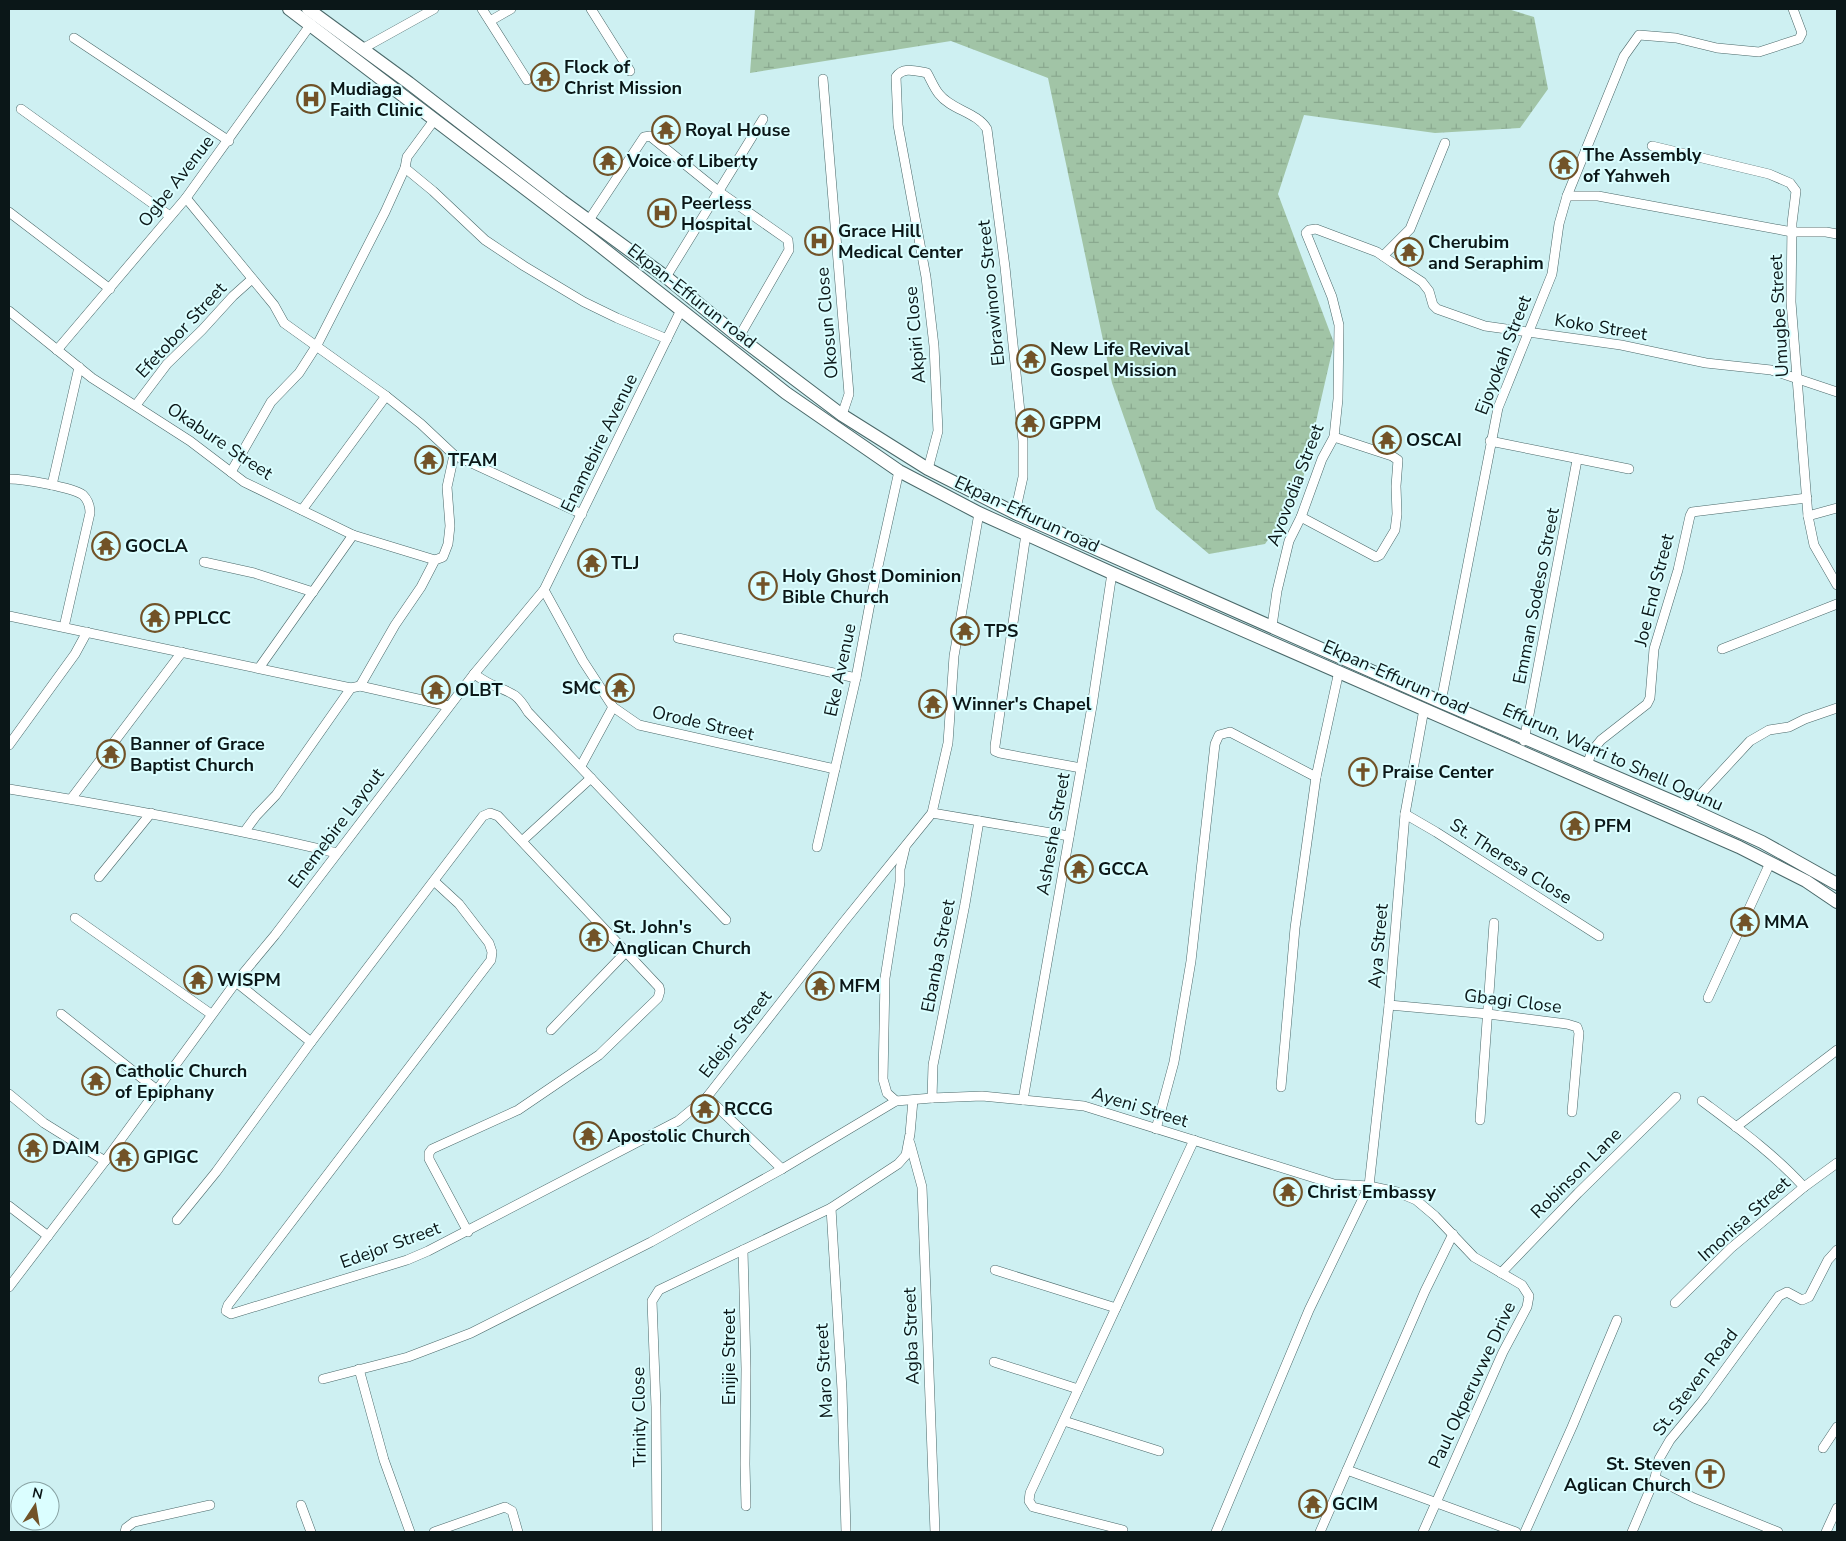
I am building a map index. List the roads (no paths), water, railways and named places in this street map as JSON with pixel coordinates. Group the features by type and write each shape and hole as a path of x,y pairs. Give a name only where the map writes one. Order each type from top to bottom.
{"main road":[{"name":"Ekpan-Effurun road","path":"289,9 590,238 786,393 899,471 979,513 1112,573 1739,847 1806,881 1837,902"},
{"name":"Effurun, Warri to Shell Ogunu","path":"308,9 666,277 739,336 842,414 928,469 1016,513 1441,702 1688,808 1762,842 1837,884"}],"street":[{"path":"362,49 434,9"},
{"path":"482,9 527,80"},
{"path":"490,21 511,9"},
{"path":"591,9 630,71"},
{"name":"Ejoyokah Street","path":"1441,702 1490,441 1498,408 1552,274 1560,224 1567,196 1624,56 1639,35 1676,38 1717,48 1759,52 1799,39 1802,33 1793,9"},
{"name":"Ogbe Avenue","path":"57,350 186,198 229,141 311,24"},
{"path":"74,38 229,141"},
{"name":"Akpiri Close","path":"928,469 938,431 934,346 926,277 898,125 896,77 905,70 927,73 938,94"},
{"name":"Okosun Close","path":"823,78 849,394 842,414"},
{"name":"Ebrawinoro Street","path":"938,94 970,114 985,125 987,129 1005,267 1023,442 1023,477 1016,513"},
{"path":"21,109 170,216"},
{"path":"231,472 271,402 299,373 317,346 385,212 405,168 407,157 435,119"},
{"path":"666,277 763,119"},
{"path":"589,220 644,137 650,136 655,138 718,191 788,240 789,250 739,336"},
{"path":"1383,256 1410,229 1445,143"},
{"name":"Umugbe Street","path":"1652,146 1769,174 1790,183 1796,191 1792,232 1791,302 1808,516 1814,545 1837,585"},
{"path":"405,168 433,191 485,240 524,266 584,302 667,339"},
{"path":"1567,196 1598,196 1792,232 1837,234"},
{"path":"186,198 274,305 284,323 386,396 421,424 454,455 582,514"},
{"path":"9,212 110,289"},
{"name":"Ayovodia Street","path":"1272,626 1277,591 1289,541 1301,517 1322,460 1334,437 1338,399 1339,325 1332,297 1306,233 1316,229 1383,256"},
{"name":"Koko Street","path":"1383,256 1422,282 1429,291 1437,310 1485,326 1621,345 1706,364 1771,370 1837,392"},
{"name":"Efetobor Street","path":"136,405 167,364 252,279"},
{"name":"Enamebire Avenue","path":"544,590 681,310"},
{"name":"Okabure Street","path":"9,311 92,378 190,441 244,482 353,535 435,560"},
{"path":"52,485 79,367"},
{"path":"302,510 386,396"},
{"path":"1301,517 1376,557 1380,555 1395,530 1398,460 1392,456 1334,437"},
{"path":"1490,441 1629,469"},
{"path":"245,831 276,795 355,687 421,587 435,560 443,557 448,544 450,526 447,487 454,455"},
{"name":"Emman Sodeso Street","path":"1526,738 1578,460"},
{"name":"Eke Avenue","path":"817,847 856,678 871,598 899,471"},
{"path":"9,479 52,485 82,494 90,506 64,627"},
{"name":"Joe End Street","path":"1587,765 1592,751 1601,740 1647,704 1650,698 1654,649 1678,570 1692,512 1807,498"},
{"path":"1808,516 1837,508"},
{"name":"Edejor Street","path":"434,881 458,904 489,943 492,952 491,960 228,1305 226,1311 231,1314 407,1260 468,1232 678,1121 707,1096 932,813 948,743 954,656 979,513"},
{"path":"1026,534 1008,644 994,746 995,751 1081,768"},
{"path":"259,668 353,535"},
{"path":"204,562 254,573 313,592"},
{"name":"Asheshe Street","path":"1022,1100 1070,836 1112,573"},
{"name":"Enemebire Layout","path":"9,1287 105,1161 211,1014 275,935 448,706 544,590"},
{"name":"Orode Street","path":"544,590 582,661 613,707 639,725 835,769"},
{"path":"1722,649 1837,604"},
{"path":"9,616 448,706"},
{"path":"9,745 75,654 87,632"},
{"path":"678,638 856,678"},
{"path":"71,799 182,652"},
{"path":"1281,1087 1296,928 1316,777 1339,671"},
{"path":"474,674 494,686 510,691 521,700 528,712 726,920"},
{"path":"580,766 613,707"},
{"path":"1688,808 1750,740 1769,730 1789,727 1805,718 1837,708"},
{"name":"Aya Street","path":"1216,1532 1310,1310 1369,1186 1389,1005 1405,814 1424,709"},
{"path":"1156,1129 1174,1062 1191,961 1215,744 1219,735 1230,732 1316,777"},
{"path":"1518,750 1526,738"},
{"path":"522,842 591,778"},
{"path":"9,789 245,831 337,853"},
{"path":"100,877 151,813"},
{"path":"177,1220 216,1172 311,1042 483,816 490,813 498,816 659,987 658,998 600,1055 518,1110 432,1149 429,1153 429,1159 468,1232"},
{"path":"932,813 1070,836"},
{"name":"St. Theresa Close","path":"1405,814 1599,936"},
{"name":"Ebanba Street","path":"932,1098 933,1065 965,904 979,821"},
{"path":"323,1379 408,1357 471,1333 651,1242 782,1169 896,1101 887,1093 883,1079 885,978 900,882 900,868 906,844"},
{"path":"1708,998 1770,863"},
{"path":"75,918 211,1014"},
{"path":"1480,1120 1494,923"},
{"path":"551,1030 625,953"},
{"path":"236,982 311,1042"},
{"name":"Gbagi Close","path":"1389,1005 1488,1014 1578,1027 1572,1112"},
{"path":"62,1014 157,1090"},
{"path":"1736,1127 1837,1050"},
{"path":"9,1094 44,1123 105,1161"},
{"path":"707,1096 782,1169"},
{"name":"Ayeni Street","path":"896,1101 982,1096 1084,1106 1334,1184 1369,1186"},
{"name":"Robinson Lane","path":"1501,1273 1578,1193 1676,1097"},
{"path":"743,1250 832,1208 898,1164 906,1155 913,1100"},
{"path":"1702,1101 1790,1171 1804,1187"},
{"name":"Agba Street","path":"909,1140 922,1187 936,1532"},
{"path":"1123,1530 1033,1506 1029,1501 1030,1493 1194,1140"},
{"name":"Imonisa Street","path":"1675,1303 1731,1248 1804,1187 1837,1163"},
{"name":"Paul Okperuvwe Drive","path":"1369,1186 1397,1192 1416,1200 1435,1216 1474,1257 1522,1285 1529,1296 1527,1307 1503,1352 1423,1532"},
{"path":"9,1206 48,1236"},
{"name":"Maro Street","path":"832,1208 842,1390 846,1532"},
{"path":"1320,1532 1425,1291 1453,1234"},
{"name":"Trinity Close","path":"657,1532 656,1407 652,1301 659,1290 743,1250"},
{"name":"Enijie Street","path":"743,1250 746,1369 746,1506"},
{"name":"St. Steven Road","path":"1655,1478 1659,1459 1670,1440 1703,1400 1779,1296 1787,1292 1802,1300 1809,1297 1828,1260 1837,1250"},
{"path":"995,1270 1116,1308"},
{"path":"1525,1532 1572,1428 1617,1320"},
{"path":"994,1362 1078,1389"},
{"path":"358,1369 384,1460 410,1532"},
{"path":"1064,1421 1159,1451"},
{"path":"1823,1448 1837,1427"},
{"path":"1347,1470 1516,1532"},
{"path":"1632,1532 1655,1478 1694,1498 1778,1532"},
{"path":"125,1532 126,1528 134,1522 210,1505"},
{"path":"302,1505 311,1532"},
{"path":"434,1532 505,1507 512,1511 518,1532"},
{"path":"1826,1532 1837,1508"}],"place":[{"name":"Flock of Christ Mission","path":"545,77"},
{"name":"Mudiaga Faith Clinic","path":"311,99"},
{"name":"Royal House","path":"666,130"},
{"name":"Voice of Liberty","path":"608,161"},
{"name":"The Assembly of Yahweh","path":"1564,165"},
{"name":"Peerless Hospital","path":"662,213"},
{"name":"Grace Hill Medical Center","path":"819,241"},
{"name":"Cherubim and Seraphim","path":"1409,252"},
{"name":"New Life Revival Gospel Mission","path":"1031,359"},
{"name":"GPPM","path":"1030,423"},
{"name":"OSCAI","path":"1387,440"},
{"name":"TFAM","path":"429,460"},
{"name":"GOCLA","path":"106,546"},
{"name":"TLJ","path":"592,563"},
{"name":"Holy Ghost Dominion Bible Church","path":"763,586"},
{"name":"PPLCC","path":"155,618"},
{"name":"TPS","path":"965,631"},
{"name":"SMC","path":"620,688"},
{"name":"OLBT","path":"436,690"},
{"name":"Winner's Chapel","path":"933,704"},
{"name":"Banner of Grace Baptist Church","path":"111,754"},
{"name":"Praise Center","path":"1363,772"},
{"name":"PFM","path":"1575,826"},
{"name":"GCCA","path":"1079,869"},
{"name":"MMA","path":"1745,922"},
{"name":"St. John's Anglican Church","path":"594,937"},
{"name":"WISPM","path":"198,980"},
{"name":"MFM","path":"820,986"},
{"name":"Catholic Church of Epiphany","path":"96,1081"},
{"name":"RCCG","path":"705,1109"},
{"name":"Apostolic Church","path":"588,1136"},
{"name":"DAIM","path":"33,1148"},
{"name":"GPIGC","path":"124,1157"},
{"name":"Christ Embassy","path":"1288,1192"},
{"name":"St. Steven Aglican Church","path":"1710,1474"},
{"name":"GCIM","path":"1313,1504"}]}
